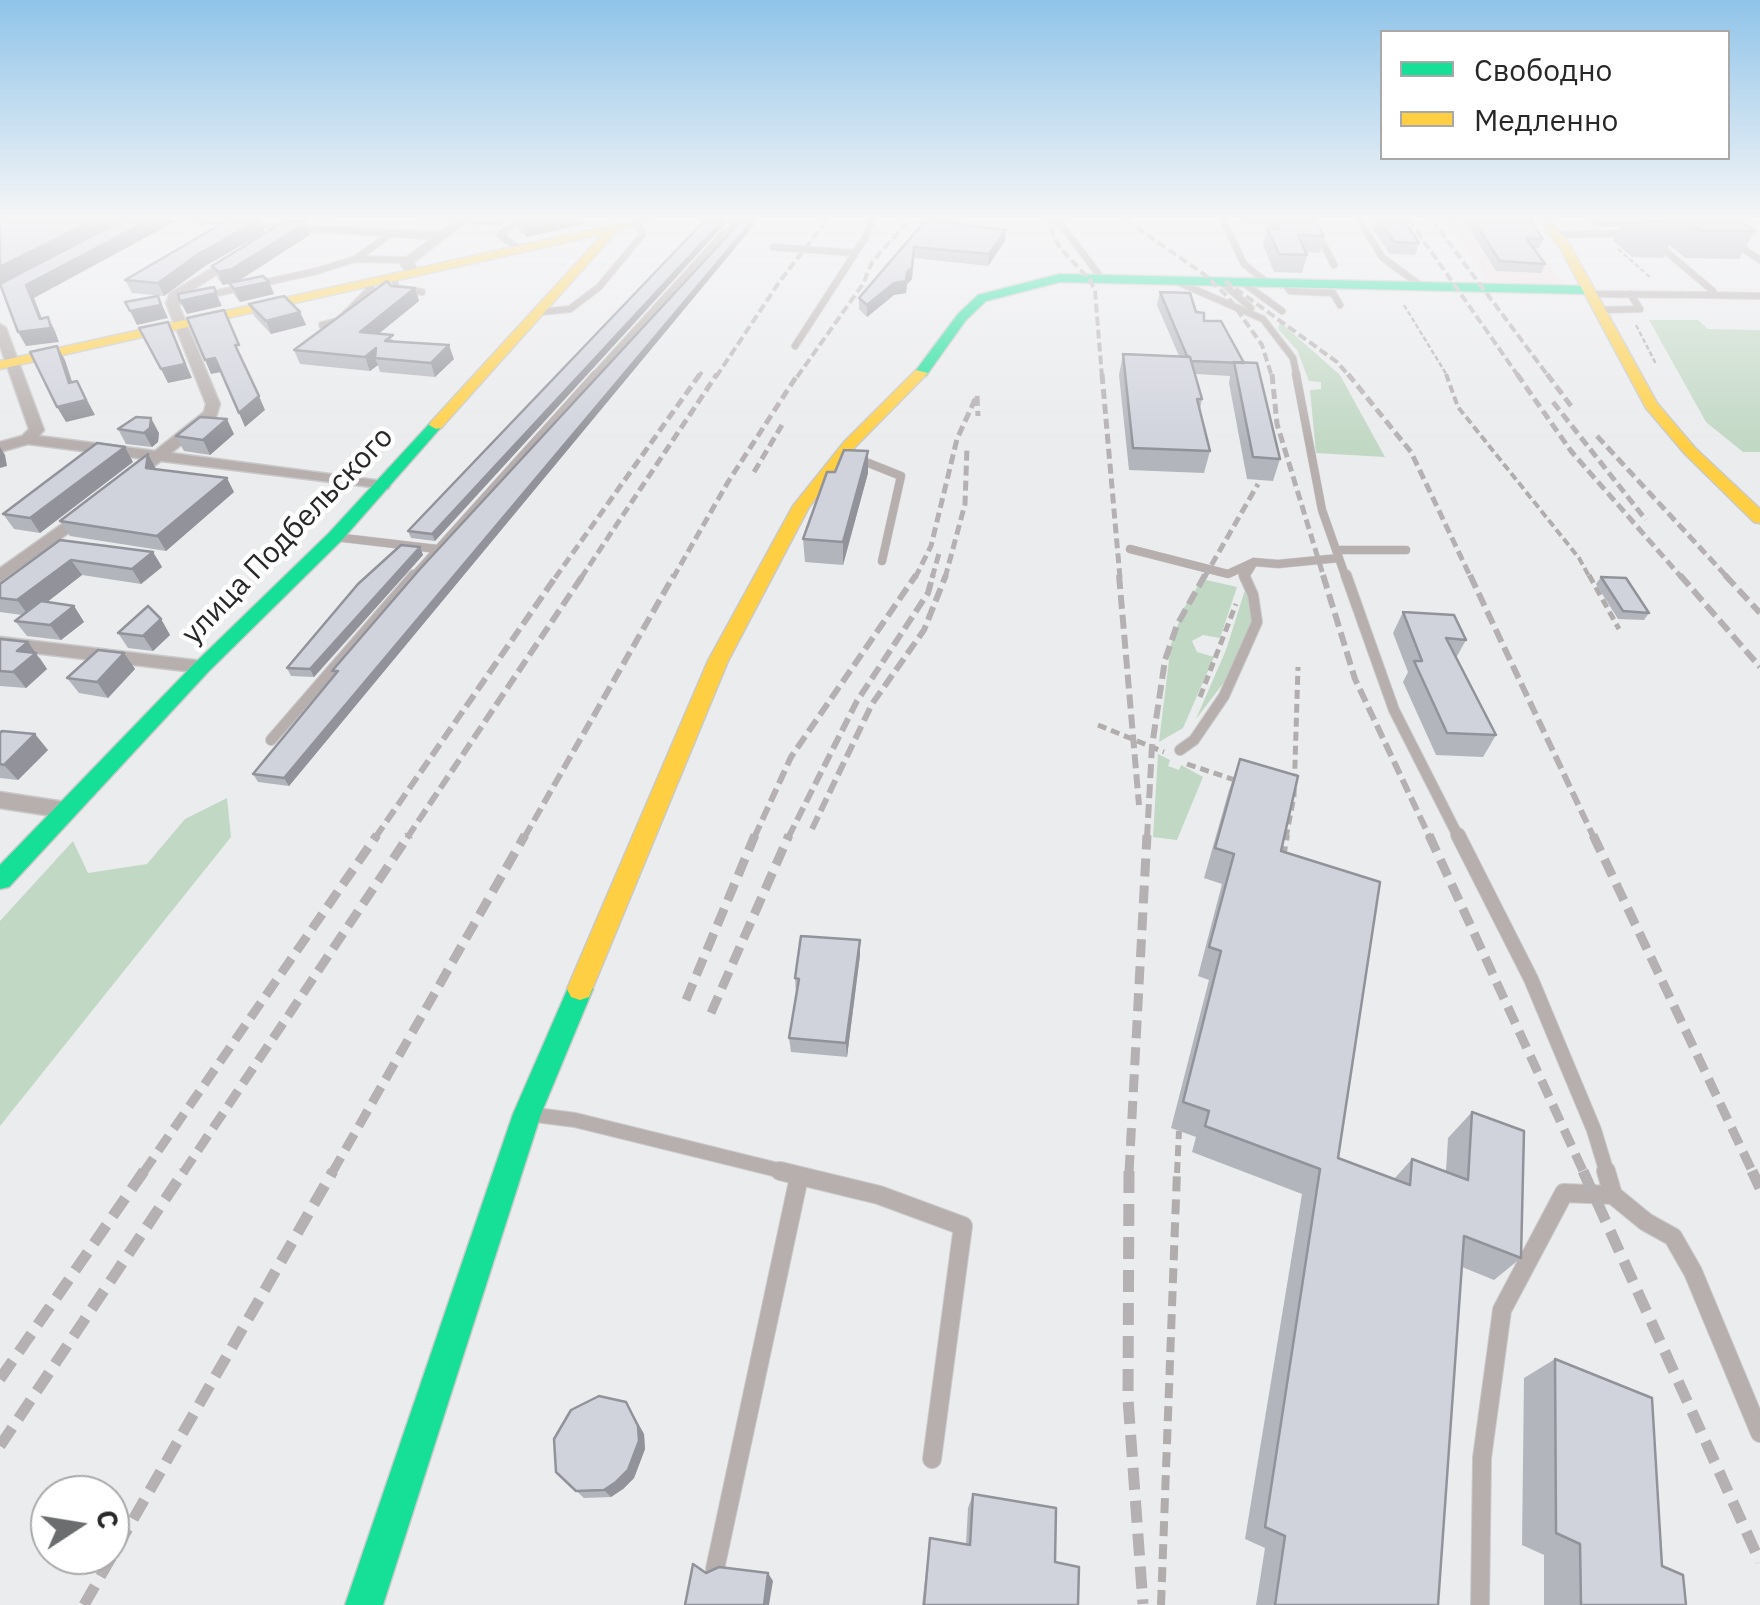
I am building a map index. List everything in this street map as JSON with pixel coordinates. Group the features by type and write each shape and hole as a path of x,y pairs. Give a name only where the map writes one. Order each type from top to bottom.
{"street":[{"path":"0,577 203,424 214,404 177,314 176,295"},
{"path":"7,363 177,314 310,295"},
{"name":"улица Подбельского","path":"0,880 202,667 335,537 556,295"},
{"path":"364,1605 527,1114 718,662 801,506 843,453 896,402 982,298 994,295"},
{"path":"1548,295 1592,298"},
{"path":"1590,295 1651,405 1690,451 1760,518"},
{"path":"0,328 7,363 37,430 0,448"},
{"path":"27,438 157,459 382,486"},
{"path":"45,542 64,545"},
{"path":"0,643 202,667"},
{"path":"0,800 65,810"}],"lane":[{"path":"177,314 234,295"},
{"path":"290,295 293,299"},
{"path":"322,325 338,321 364,295"},
{"path":"541,312 570,309 589,295"},
{"path":"270,740 668,295"},
{"path":"794,346 828,295"},
{"path":"1207,295 1263,319"},
{"path":"1243,295 1292,358 1320,501 1394,710 1532,979 1594,1130 1613,1196"},
{"path":"1255,295 1282,311"},
{"path":"1334,295 1340,305"},
{"path":"1592,298 1621,295"},
{"path":"1592,298 1628,310 1640,309 1631,295"},
{"path":"1665,295 1760,296"},
{"path":"843,453 901,476 882,561"},
{"path":"335,537 438,549"},
{"path":"1130,548 1228,574 1254,562 1278,564 1338,554 1406,550"},
{"path":"1180,750 1194,740 1224,696 1244,656 1257,622 1253,594 1243,578 1254,562"},
{"path":"527,1114 575,1120 898,1200 963,1226 932,1459"},
{"path":"715,1569 799,1176"},
{"path":"1480,1605 1482,1458 1502,1310 1564,1193 1613,1196 1673,1237 1692,1272 1760,1434"}],"path":[{"path":"1398,295 1450,381 1458,408 1579,558 1619,629"},
{"path":"1628,310 1664,378"},
{"path":"1199,699 1245,581"},
{"path":"1282,867 1294,796 1298,667"},
{"path":"1161,1605 1179,1131"}],"green space":[{"path":"1649,320 1698,320 1708,329 1760,330 1760,452 1743,452 1706,422"},
{"path":"1280,322 1340,375 1385,457 1316,453 1310,390 1321,389 1321,382 1309,381 1297,350 1278,329"},
{"path":"1202,579 1237,587 1220,638 1203,635 1192,641 1197,652 1214,657 1183,728 1159,742 1171,644 1184,608"},
{"path":"1245,590 1249,592 1253,620 1228,677 1196,719 1226,650"},
{"path":"1158,754 1170,760 1168,766 1179,770 1181,765 1203,777 1177,840 1153,837"},
{"path":"227,798 231,837 0,1126 0,921 73,841 88,873 147,864 185,819"}],"building":[{"path":"4,295 30,295 40,319 48,317 51,328 18,332"},
{"path":"178,295 207,295 180,301"},
{"path":"368,295 406,295 360,332 393,335 385,341 449,345 431,363 375,358 376,348 365,357 294,350"},
{"path":"633,295 654,295 432,534 408,531"},
{"path":"673,295 690,295 284,778 253,774 338,671 332,671 419,570"},
{"path":"862,295 879,295 867,305 859,298"},
{"path":"1161,295 1191,295 1196,312 1204,313 1204,321 1221,321 1244,363 1191,361"},
{"path":"158,296 161,305 130,311 125,302"},
{"path":"284,296 300,312 266,321 249,304"},
{"path":"224,310 239,345 235,345 259,396 239,413 215,358 205,360 187,318"},
{"path":"168,322 185,364 161,369 139,328"},
{"path":"57,346 69,383 77,381 86,400 57,407 30,352"},
{"path":"1123,354 1190,357 1210,451 1133,448"},
{"path":"1234,362 1257,363 1280,459 1253,457"},
{"path":"136,417 151,418 150,428 144,433 118,429"},
{"path":"200,417 227,419 203,440 176,436"},
{"path":"97,443 125,447 30,518 3,514"},
{"path":"844,450 868,451 843,542 803,539 827,472 835,472"},
{"path":"148,454 146,468 227,478 157,536 60,521"},
{"path":"60,540 153,552 132,569 71,560 17,600 0,598 0,584"},
{"path":"401,545 420,547 310,669 287,668 358,584"},
{"path":"1601,577 1626,578 1649,613 1623,611"},
{"path":"41,601 74,606 50,625 15,621"},
{"path":"148,606 161,619 143,636 118,633"},
{"path":"1403,612 1454,615 1466,640 1446,638 1496,735 1447,733 1414,661 1422,661"},
{"path":"0,639 28,642 17,651 36,653 13,672 0,671"},
{"path":"98,650 124,653 97,682 67,678"},
{"path":"2,731 35,734 4,765 0,764"},
{"path":"1240,759 1298,776 1281,851 1380,882 1338,1158 1410,1185 1412,1159 1468,1180 1472,1112 1524,1131 1521,1258 1464,1236 1438,1605 1275,1605 1285,1536 1265,1527 1320,1169 1205,1126 1209,1111 1183,1102 1221,951 1209,947 1234,854 1215,848"},
{"path":"801,936 860,940 846,1043 789,1038 799,979 795,978"},
{"path":"1555,1359 1652,1398 1662,1566 1683,1575 1686,1605 1581,1605 1580,1544 1556,1533"},
{"path":"599,1396 626,1402 638,1426 639,1441 628,1470 616,1482 604,1490 576,1491 556,1472 554,1439 571,1410"},
{"path":"973,1494 1056,1508 1055,1562 1079,1567 1078,1605 924,1605 930,1538 970,1545"},
{"path":"693,1564 706,1573 719,1567 768,1573 764,1605 685,1605"}],"railway":[{"path":"716,377 771,295"},
{"path":"797,377 855,295"},
{"path":"1095,295 1102,377"},
{"path":"1226,295 1262,345 1272,377"},
{"path":"1244,295 1337,362 1350,377"},
{"path":"1461,295 1519,377"},
{"path":"1488,295 1549,377"},
{"path":"698,377 702,372"},
{"path":"555,578 700,374"},
{"path":"583,575 717,374"},
{"path":"673,578 728,482 798,374"},
{"path":"1102,374 1120,578"},
{"path":"1272,374 1277,424 1324,578"},
{"path":"1348,374 1411,452 1471,578"},
{"path":"1517,374 1571,451 1682,578"},
{"path":"1547,374 1574,410"},
{"path":"915,578 931,546 957,439 977,395 978,416"},
{"path":"1553,402 1646,520"},
{"path":"754,472 782,425"},
{"path":"1597,436 1728,578"},
{"path":"945,576 965,504 967,447"},
{"path":"1204,578 1258,484"},
{"path":"932,578 940,550"},
{"path":"375,838 557,575"},
{"path":"407,838 583,575"},
{"path":"524,838 674,575"},
{"path":"754,838 791,757 916,575"},
{"path":"788,838 857,701 928,593 933,575"},
{"path":"1119,575 1139,805"},
{"path":"1147,838 1152,746 1165,660 1177,625 1205,575"},
{"path":"1323,575 1355,679 1430,838"},
{"path":"1470,575 1594,838"},
{"path":"1680,575 1760,667"},
{"path":"1725,575 1760,613"},
{"path":"812,829 872,704 924,630 945,576"},
{"path":"143,1173 377,835"},
{"path":"183,1173 409,835"},
{"path":"332,1173 525,835"},
{"path":"686,1000 755,835"},
{"path":"711,1013 789,835"},
{"path":"1129,1173 1147,835"},
{"path":"1429,835 1584,1173"},
{"path":"1593,835 1753,1173"},
{"path":"0,1379 144,1171"},
{"path":"0,1446 184,1171"},
{"path":"84,1605 333,1171"},
{"path":"1129,1171 1128,1399 1143,1604"},
{"path":"1583,1171 1760,1562"},
{"path":"1752,1171 1760,1188"}],"traffic: fast":[{"path":"921,373 962,317 982,298 994,295"},
{"path":"0,880 202,667 335,537 436,425"},
{"path":"364,1605 527,1114 580,989"}],"traffic: slow":[{"path":"0,365 314,295"},
{"path":"436,425 553,295"},
{"path":"1591,295 1651,405 1690,451 1760,518"},
{"path":"580,989 718,661 801,506 850,444 921,373"}]}
